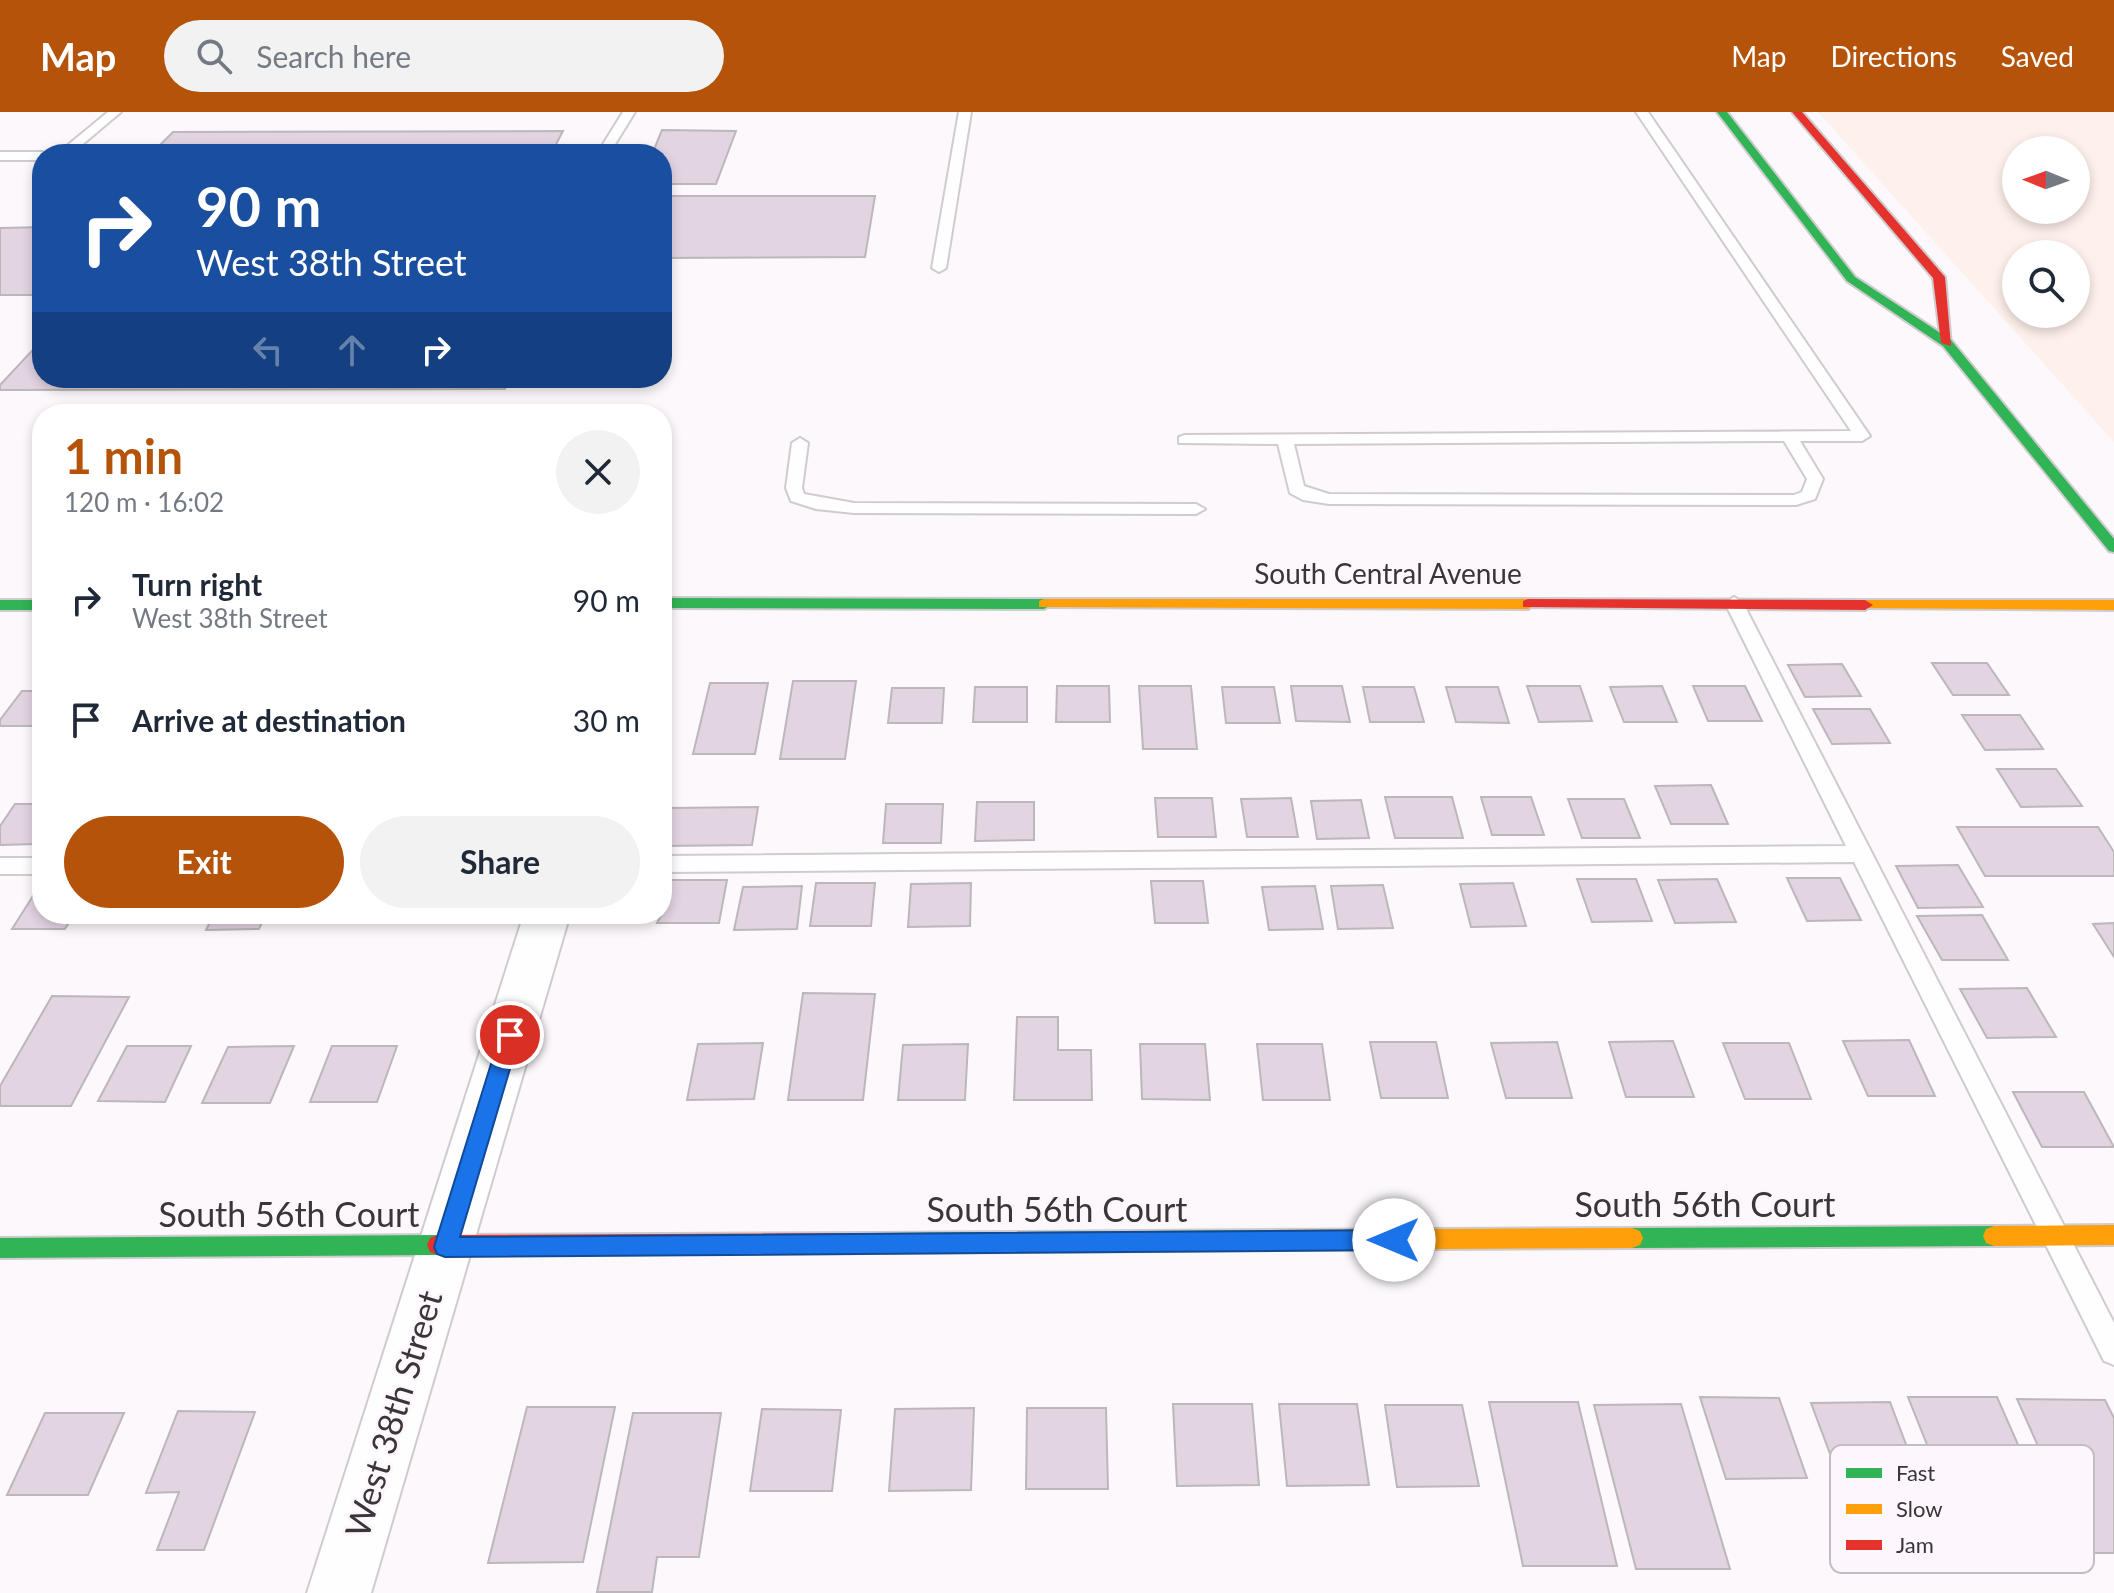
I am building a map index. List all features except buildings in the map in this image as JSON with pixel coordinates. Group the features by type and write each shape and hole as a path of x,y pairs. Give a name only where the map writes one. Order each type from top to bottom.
{"main road":[{"path":"1722,112 1851,279 1947,343 2114,548"},
{"path":"1797,112 1939,277 1947,343"},
{"name":"South Central Avenue","path":"672,603 2114,605"},
{"path":"0,605 32,605"},
{"name":"South 56th Court","path":"0,1248 2114,1235"}],"street":[{"name":"West 38th Street","path":"339,1593 544,924"}],"lane":[{"path":"75,144 115,112"},
{"path":"609,144 629,112"},
{"path":"939,268 965,112"},
{"path":"1185,440 1862,436 1642,112"},
{"path":"0,156 32,156"},
{"path":"1285,439 1296,489 1309,496 1329,499 1796,500 1809,495 1815,479 1789,436"},
{"path":"800,443 794,488 797,497 816,504 854,508 1196,509"},
{"path":"1734,603 2114,1352"},
{"path":"672,864 1861,854"},
{"path":"0,866 32,866"}],"shaded area":[{"path":"1818,112 2114,112 2114,442 2012,328 2090,328 2090,240 2002,240 2002,317"}],"traffic: fast":[{"path":"1722,112 1851,279 1947,343 2114,548"},
{"path":"672,603 1044,604"},
{"path":"0,605 32,605"},
{"path":"1632,1238 1994,1236"},
{"path":"880,1243 1273,1240"},
{"path":"0,1248 438,1245"}],"traffic: slow":[{"path":"1044,604 1528,604"},
{"path":"1865,605 2114,605"},
{"path":"1994,1236 2114,1235"},
{"path":"1273,1240 1632,1238"}],"traffic: jam":[{"path":"1797,112 1939,277 1947,343"},
{"path":"1528,604 1865,605"},
{"path":"438,1245 880,1243"}],"route":[{"path":"510,1035 445,1247 1394,1240"}]}
